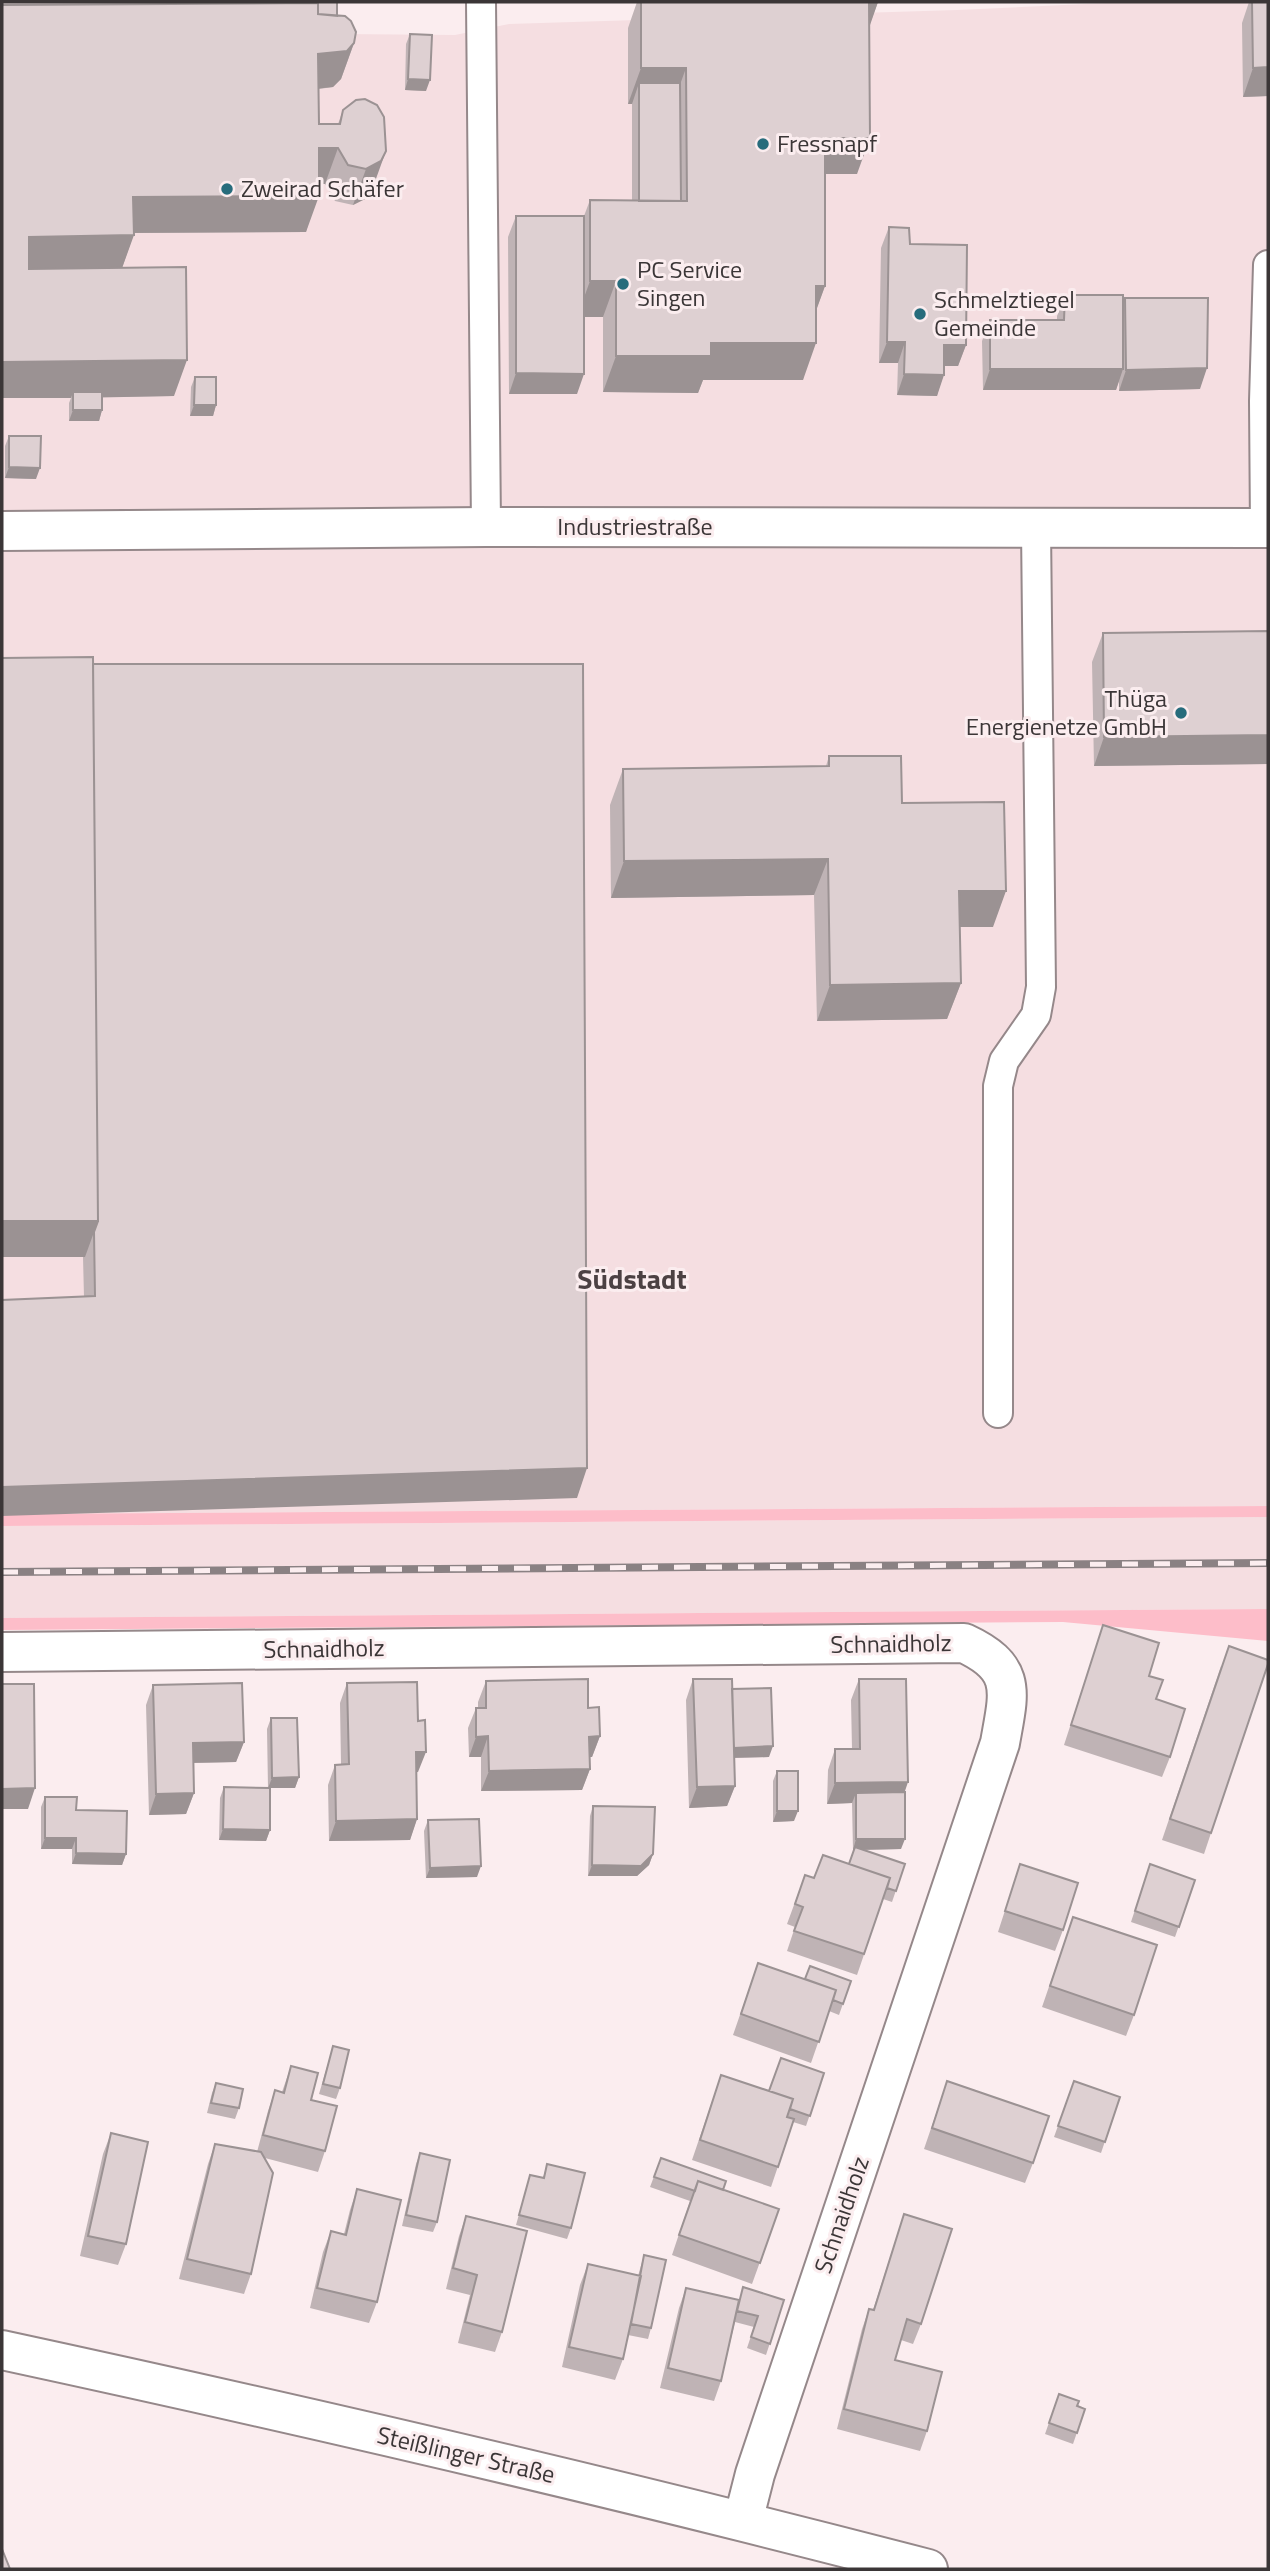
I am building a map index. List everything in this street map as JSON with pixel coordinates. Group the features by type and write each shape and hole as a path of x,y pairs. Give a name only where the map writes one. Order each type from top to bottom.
{"street":[{"name":"Industriestraße","path":"2,531 486,527 1267,528"},
{"name":"Schnaidholz","path":"2,1652 964,1643 988,1654 1004,1672 1008,1699 1000,1744 755,2474 743,2521"},
{"name":"Steißlinger Straße","path":"2,2350 230,2399 743,2521 928,2569"}],"lane":[{"path":"481,2 486,527"},
{"path":"1267,528 1264,401 1268,265"},
{"path":"998,1413 998,1086 1004,1061 1036,1015 1041,987 1036,528"}],"shaded area":[{"path":"1128,2 1268,2 1268,1506 2,1514 2,31 455,35 509,24"},
{"path":"1268,1506 1268,1517 2,1526 2,1514"},
{"path":"1268,1517 1268,1609 2,1618 2,1526"},
{"path":"1268,1609 1268,1641 1063,1622 2,1630 2,1618"}],"building":[{"path":"296,2 337,2 337,16 318,14 318,3"},
{"path":"641,2 869,2 870,138 825,138 825,286 816,286 816,343 711,343 711,356 616,356 616,281 590,281 590,200 687,201 686,68 641,68"},
{"path":"1252,2 1268,2 1268,67 1253,68"},
{"path":"318,3 318,14 345,16 351,21 356,32 354,43 347,51 318,54 319,124 340,124 343,110 356,100 365,99 377,105 384,117 386,151 381,161 366,169 348,165 338,148 319,148 319,196 133,197 134,235 29,237 29,269 186,267 187,360 2,362 2,5"},
{"path":"410,34 432,35 430,80 408,79"},
{"path":"639,83 680,83 681,201 639,201"},
{"path":"516,216 584,216 584,374 516,373"},
{"name":"Schmelztiegel Gemeinde","path":"889,227 909,228 910,244 967,245 966,345 944,345 944,375 904,374 905,342 887,342"},
{"path":"1065,295 1123,295 1123,369 990,369 990,320 1064,320"},
{"path":"1125,298 1208,298 1207,368 1126,370"},
{"path":"195,377 216,377 216,405 194,405"},
{"path":"73,392 102,392 102,410 73,410"},
{"path":"9,436 41,436 40,468 9,467"},
{"name":"Thüga Energienetze GmbH","path":"1268,631 1268,735 1104,737 1103,633"},
{"path":"93,657 98,1221 2,1221 2,658"},
{"path":"93,664 583,664 587,1468 2,1487 2,1300 95,1296 94,1232 98,1221"},
{"path":"829,756 901,756 902,803 1004,802 1006,891 959,891 961,983 830,985 828,859 624,861 623,769 829,766"},
{"path":"1103,1625 1159,1643 1149,1676 1163,1680 1156,1699 1185,1709 1170,1757 1071,1725"},
{"path":"1229,1646 1268,1660 1268,1664 1211,1833 1170,1819"},
{"path":"588,1679 588,1708 599,1707 600,1736 589,1737 590,1769 489,1771 488,1736 476,1737 476,1708 486,1708 486,1681"},
{"path":"693,1679 732,1679 735,1786 697,1787"},
{"path":"859,1679 906,1679 908,1782 835,1783 835,1749 860,1749"},
{"path":"417,1682 418,1721 425,1720 426,1752 416,1752 417,1819 336,1821 335,1765 349,1764 347,1683"},
{"path":"242,1683 244,1742 193,1743 194,1793 156,1794 153,1685"},
{"path":"2,1684 34,1684 35,1788 2,1789"},
{"path":"771,1688 773,1746 734,1748 732,1689"},
{"path":"271,1718 297,1718 299,1777 272,1778"},
{"path":"777,1771 798,1771 798,1811 777,1811"},
{"path":"224,1787 270,1788 270,1830 223,1829"},
{"path":"905,1792 905,1839 856,1839 856,1793"},
{"path":"45,1797 77,1797 76,1810 127,1811 126,1854 76,1853 76,1838 45,1838"},
{"path":"593,1806 655,1807 653,1854 641,1866 592,1865"},
{"path":"479,1819 481,1866 430,1868 428,1820"},
{"path":"855,1847 905,1864 896,1891 887,1888 890,1878 849,1864"},
{"path":"823,1855 890,1878 864,1954 794,1931 803,1907 795,1904 805,1875 814,1878"},
{"path":"1020,1864 1078,1883 1063,1930 1005,1911"},
{"path":"1150,1864 1195,1880 1179,1927 1135,1911"},
{"path":"1073,1917 1157,1945 1134,2015 1050,1986"},
{"path":"758,1963 836,1990 819,2042 741,2014"},
{"path":"810,1966 851,1981 843,2004 833,2000 836,1990 805,1979"},
{"path":"333,2046 349,2050 340,2088 323,2084"},
{"path":"781,2058 824,2073 810,2116 790,2109 793,2099 769,2091"},
{"path":"291,2066 318,2073 311,2100 337,2106 325,2151 263,2135 275,2090 284,2093"},
{"path":"721,2075 793,2099 787,2117 794,2119 778,2167 700,2140"},
{"path":"947,2081 1049,2116 1033,2163 932,2128"},
{"path":"1074,2081 1120,2097 1105,2142 1058,2126"},
{"path":"216,2083 243,2089 239,2108 211,2103"},
{"path":"111,2133 148,2142 126,2244 88,2236"},
{"path":"215,2144 261,2152 273,2173 251,2274 187,2259"},
{"path":"420,2153 450,2160 437,2222 406,2215"},
{"path":"661,2158 726,2181 723,2190 698,2181 695,2191 654,2177"},
{"path":"547,2164 585,2173 571,2228 519,2215 530,2175 544,2178"},
{"path":"698,2181 779,2209 760,2263 679,2235"},
{"path":"357,2189 401,2200 377,2302 317,2288 331,2231 346,2235"},
{"path":"904,2214 952,2229 921,2324 907,2319 895,2360 942,2372 927,2431 844,2409 869,2309 874,2310"},
{"path":"466,2216 527,2231 502,2332 465,2322 477,2275 453,2268"},
{"path":"644,2255 666,2260 651,2328 631,2324"},
{"path":"588,2264 641,2276 623,2359 569,2347"},
{"path":"743,2287 784,2300 770,2344 751,2337 758,2316 737,2311"},
{"path":"686,2288 739,2300 721,2381 668,2368"},
{"path":"1059,2394 1079,2401 1077,2406 1085,2409 1077,2433 1049,2423"},
{"path":"2,2549 10,2569 2,2569"}],"railway":[{"path":"2,1572 1268,1563"}],"place":[{"name":"Fressnapf","path":"763,144"},
{"name":"Zweirad Schäfer","path":"227,189"},
{"name":"PC Service Singen","path":"623,284"},
{"name":"Schmelztiegel Gemeinde","path":"920,314"},
{"name":"Thüga Energienetze GmbH","path":"1181,713"}],"district":[{"name":"Südstadt","path":"632,1279"}]}
